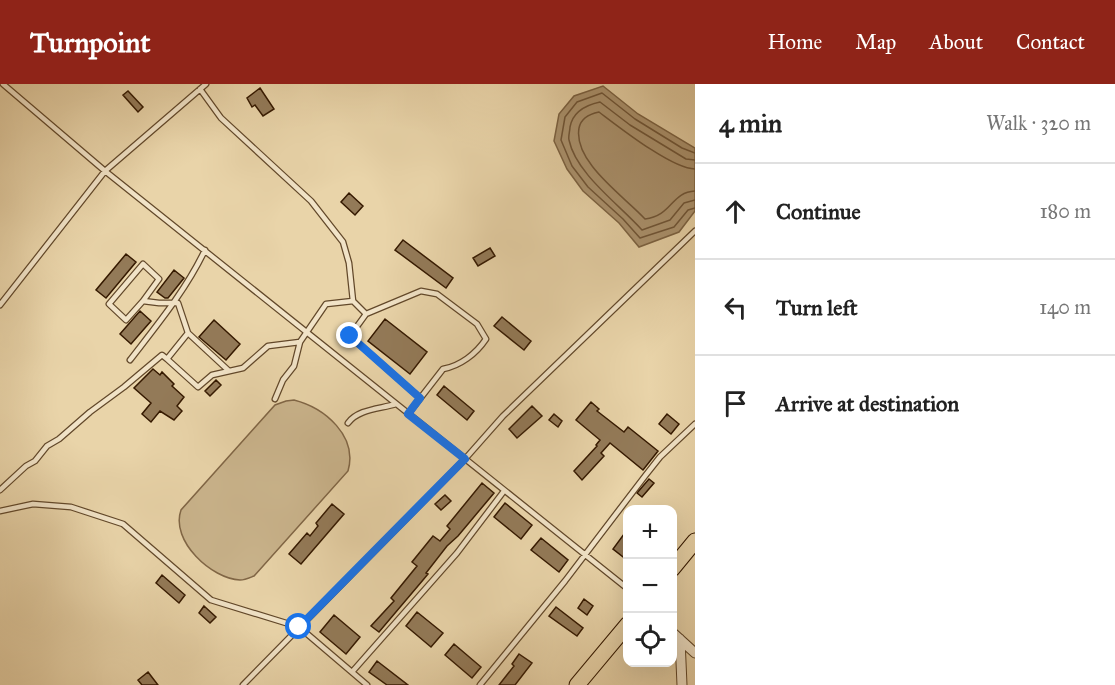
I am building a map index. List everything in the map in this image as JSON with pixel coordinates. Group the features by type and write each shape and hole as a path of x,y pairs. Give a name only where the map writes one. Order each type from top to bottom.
{"highway":[{"path":"677,563 695,541"},
{"path":"577,685 623,629"}],"street":[{"path":"677,636 695,653"},
{"path":"680,639 682,685"}],"lane":[{"path":"3,84 105,171 623,586"},
{"path":"0,305 105,171 206,84"},
{"path":"200,89 221,118 311,201 343,242 349,263 353,301 366,314"},
{"path":"243,685 465,459 503,416 695,231"},
{"path":"130,360 173,303 205,250"},
{"path":"142,264 159,279 143,301 126,320 109,304 142,264"},
{"path":"408,414 443,369 453,367 468,358 486,339 477,324 437,294 421,291 366,314 350,336 420,398"},
{"path":"143,301 178,303 188,333 229,371"},
{"path":"274,399 283,380 294,366 300,342 326,304 353,301"},
{"path":"167,359 188,333"},
{"path":"0,490 26,466 35,461 47,446 59,439 162,355 198,387 212,375 243,368 268,346 300,342"},
{"path":"348,423 361,412 396,404"},
{"path":"480,685 650,470 695,424"},
{"path":"352,672 457,553 504,491"},
{"path":"0,511 33,504 71,507 123,524 211,600 299,627 366,685"}],"shaded area":[{"path":"294,400 317,410 336,425 348,446 350,458 348,471 254,576 242,580 229,578 206,566 187,546 179,522 181,510 275,405"}],"water":[{"path":"603,86 638,114 695,148 695,211 679,232 639,247 619,223 583,191 567,169 554,141 559,114 574,96"}],"building":[{"path":"260,88 274,109 263,116 255,105 252,107 247,98"},
{"path":"128,91 143,107 138,112 123,95"},
{"path":"349,193 363,206 355,215 341,202"},
{"path":"403,240 453,278 446,288 395,250"},
{"path":"490,248 495,256 478,266 473,258"},
{"path":"126,254 136,262 106,298 96,290"},
{"path":"174,270 184,278 168,298 165,298 157,292"},
{"path":"140,311 151,321 131,344 120,334"},
{"path":"502,317 531,341 524,350 494,326"},
{"path":"385,319 427,352 410,374 368,341"},
{"path":"214,320 240,344 226,360 199,337"},
{"path":"153,369 160,375 162,372 184,397 177,406 182,411 174,420 160,411 151,422 142,414 151,403 134,388"},
{"path":"216,380 221,385 210,396 205,391"},
{"path":"444,386 474,411 467,420 437,395"},
{"path":"591,402 599,409 597,411 624,432 628,427 658,451 643,470 610,443 601,453 604,456 582,480 574,471 600,440 576,420"},
{"path":"532,406 542,416 517,438 509,429"},
{"path":"554,414 562,421 558,427 549,420"},
{"path":"667,414 679,424 671,434 659,424"},
{"path":"649,479 654,483 642,497 637,493"},
{"path":"482,483 494,493 447,546 426,573 428,574 379,632 371,626 394,601 391,598 417,566 412,562 433,536 440,541 450,529 447,526"},
{"path":"445,495 451,501 441,510 435,504"},
{"path":"505,503 532,525 521,539 494,517"},
{"path":"332,504 344,514 301,564 289,554 307,533 310,536 318,526 316,523"},
{"path":"623,535 623,557 613,549"},
{"path":"541,538 568,560 559,572 531,550"},
{"path":"162,575 185,595 179,603 156,583"},
{"path":"584,599 593,606 587,615 578,608"},
{"path":"204,606 216,617 210,623 199,613"},
{"path":"556,607 583,628 577,636 549,616"},
{"path":"417,612 443,633 431,647 406,626"},
{"path":"334,615 360,637 346,654 320,632"},
{"path":"454,644 481,667 472,678 445,655"},
{"path":"519,654 532,663 515,685 499,685 514,666 512,664"},
{"path":"377,661 408,685 387,685 369,672"},
{"path":"148,672 158,685 142,685 138,680"}],"route":[{"path":"299,627 465,459 408,414 420,398 350,336"}]}
